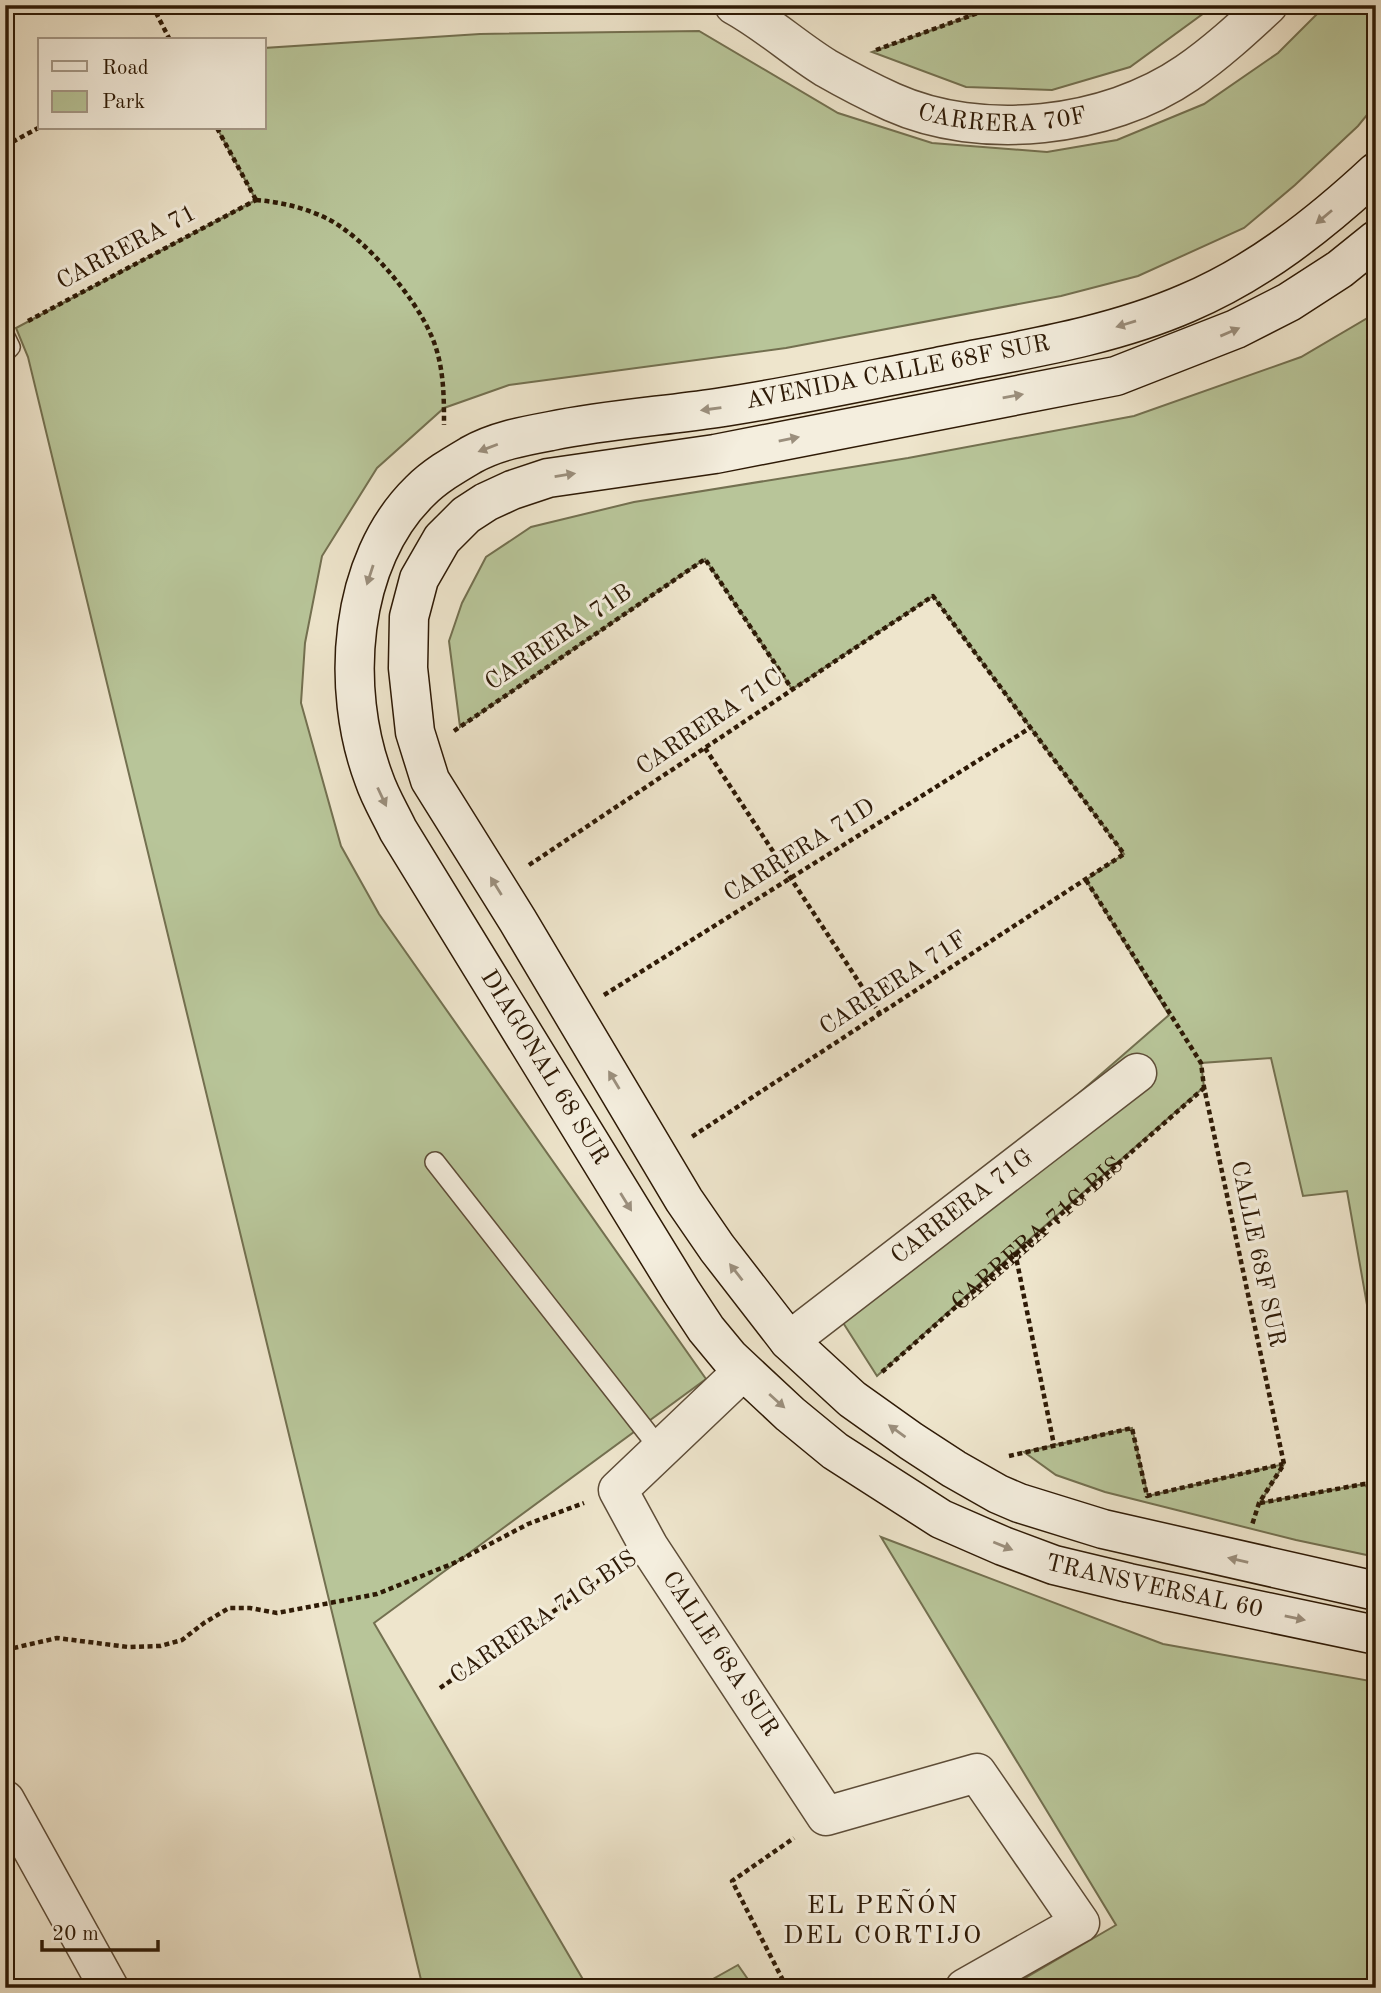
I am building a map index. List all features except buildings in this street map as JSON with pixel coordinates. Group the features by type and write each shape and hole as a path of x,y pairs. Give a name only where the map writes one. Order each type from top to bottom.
{"street":[{"name":"CARRERA 70F","path":"734,5 826,68 894,103 956,122 1017,125 1074,120 1129,103 1185,74 1238,33 1268,5"},
{"name":"AVENIDA CALLE 68F SUR","path":"400,515 420,491 444,471 475,453 513,438 573,426 720,408 786,396 1016,351 1122,326 1187,303 1251,271 1314,226 1376,172"},
{"name":"AVENIDA CALLE 68F SUR","path":"789,1341 717,1248 684,1200 504,898 430,780 415,732 408,668 409,617 419,579 442,539 466,515 512,490 548,478 715,454 1115,376 1247,324 1320,282 1376,240"},
{"name":"DIAGONAL 68 SUR","path":"400,515 378,550 361,602 354,659 358,716 373,778 405,842 706,1329 743,1371 835,1451 941,1519"},
{"name":"CARRERA 71G","path":"789,1341 1137,1073"},
{"name":"TRANSVERSAL 60","path":"789,1341 852,1399 954,1469 998,1494 1103,1529 1376,1591"},
{"path":"618,1490 743,1371"},
{"name":"CALLE 68A SUR","path":"618,1490 649,1547 826,1816"},
{"name":"TRANSVERSAL 60","path":"941,1519 1054,1565 1376,1635"},
{"path":"826,1816 977,1773 1080,1923 965,1988"},
{"path":"5,1800 109,1988"}],"lane":[{"path":"5,337 10,347 5,352"},
{"path":"435,1162 660,1449"}],"path":[{"path":"152,5 169,38"},
{"path":"826,68 1000,5"},
{"path":"5,146 38,128"},
{"path":"218,130 256,200 284,203 330,220 369,250 411,298 432,336 444,380 444,471"},
{"name":"CARRERA 71","path":"27,321 256,200"},
{"name":"CARRERA 71B","path":"451,733 705,559 792,689"},
{"name":"CARRERA 71C","path":"528,865 933,596 1030,727"},
{"name":"CARRERA 71F","path":"683,1142 1124,855 1030,727"},
{"name":"CARRERA 71D","path":"601,997 1030,727"},
{"path":"705,748 880,1014"},
{"name":"CALLE 68F SUR","path":"1086,880 1201,1063 1284,1464"},
{"name":"CARRERA 71G BIS","path":"877,1376 1204,1087"},
{"path":"1015,1252 1054,1445"},
{"path":"1024,1452 1132,1428 1147,1496 1284,1464"},
{"path":"1284,1464 1259,1503 1364,1484 1376,1485"},
{"path":"5,1650 57,1638 128,1647 160,1646 183,1640 229,1608 250,1608 277,1613 377,1594 454,1563 528,1524 618,1490"},
{"name":"CARRERA 71G BIS","path":"440,1688 649,1547"},
{"path":"787,1988 732,1881 826,1816"}],"green space":[{"path":"1000,5 1215,5 1130,67 1052,90 966,87 872,52"},
{"path":"1326,5 1376,5 1376,104 1358,126 1244,228 1138,276 1061,296 786,348 509,385 444,408 377,468 322,556 305,643 301,703 341,846 379,914 706,1379 374,1623 588,1988 423,1988 28,357 16,328 256,200 218,130 266,130 266,48 480,34 699,31 838,113 932,143 1047,152 1117,140 1204,104 1278,53"},
{"path":"1376,313 1376,1356 1347,1191 1303,1196 1271,1058 1201,1063 1204,1087 877,1376 833,1307 1169,1015 1086,880 1124,854 933,596 792,689 705,559 460,727 449,641 462,603 486,557 531,527 634,502 908,458 1134,416 1301,357"},
{"path":"1132,1428 1148,1496 1284,1464 1260,1503 1364,1484 1376,1497 1376,1557 1296,1540 1105,1492 1056,1475 1024,1452"},
{"path":"881,1537 1163,1644 1376,1682 1376,1988 1008,1988 1116,1925"},
{"path":"738,1965 754,1988 697,1988"}],"district":[{"name":"EL PEÑÓN DEL CORTIJO","path":"883,1921"}]}
